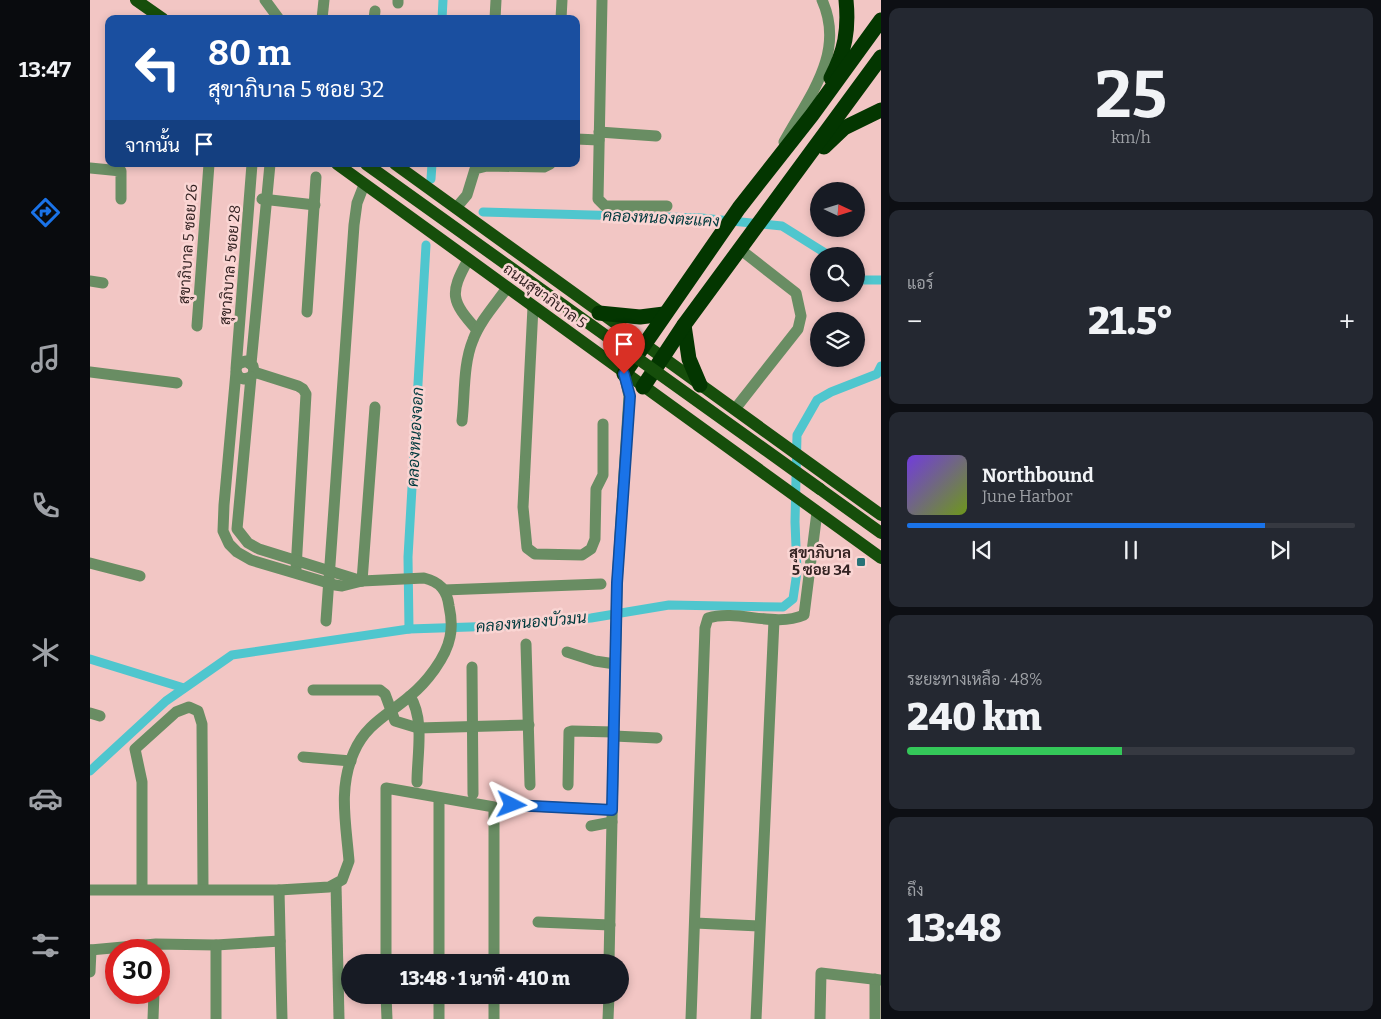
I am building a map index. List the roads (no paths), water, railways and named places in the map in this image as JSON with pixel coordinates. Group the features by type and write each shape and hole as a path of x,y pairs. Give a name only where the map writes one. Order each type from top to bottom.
{"highway":[{"path":"812,115 844,47 849,24 846,0"},
{"path":"624,374 720,235 812,115 881,20"},
{"path":"643,387 684,325 742,249 881,57"},
{"path":"796,174 844,128 881,110"},
{"path":"694,272 713,286"},
{"path":"599,313 640,317 664,314"},
{"path":"684,325 689,359 698,384"}],"main road":[{"path":"140,1 158,15"},
{"name":"ถนนสุขาภิบาล 5","path":"341,167 624,374 881,558"},
{"name":"ถนนสุขาภิบาล 5","path":"370,167 881,533"},
{"name":"ถนนสุขาภิบาล 5","path":"399,167 881,515"},
{"path":"583,343 589,343 600,335 602,326 599,313"},
{"path":"678,412 675,405 676,393 680,386 698,384"}],"street":[{"path":"264,0 277,15"},
{"path":"322,15 324,0"},
{"path":"495,15 496,0"},
{"path":"561,15 562,0"},
{"path":"602,0 598,195 600,204 604,206 667,206"},
{"path":"772,166 826,64 831,40 828,14 822,0"},
{"path":"580,138 599,136 656,136"},
{"name":"สุขาภิบาล 5 ซอย 26","path":"197,326 209,167"},
{"name":"สุขาภิบาล 5 ซอย 28","path":"252,167 223,531 229,544 237,552 251,560 342,586"},
{"name":"สุขาภิบาล 5 ซอย 28","path":"270,167 237,529 248,543 298,562 343,573 362,581"},
{"path":"456,208 467,195 475,169 483,167"},
{"path":"90,168 121,171 121,199"},
{"path":"307,312 316,177"},
{"path":"326,620 354,225 357,203 364,185"},
{"path":"250,197 267,201 315,205"},
{"path":"735,409 798,329 802,316 796,293 742,249"},
{"path":"468,260 456,282 454,292 457,304 478,330"},
{"path":"90,281 103,283"},
{"path":"462,421 469,353 478,330 507,288"},
{"path":"533,307 523,507 527,548 530,552 535,554 582,555 588,553 591,549 595,539 596,489 603,475 603,424"},
{"path":"236,371 242,379 252,371 298,386 306,394 298,562 295,574"},
{"path":"90,372 177,383"},
{"path":"609,954 616,620 630,396 624,374"},
{"path":"630,396 643,387"},
{"path":"362,581 375,407"},
{"path":"224,505 239,504"},
{"path":"691,1019 705,628 708,618 718,615 774,620 802,616 805,612 811,508"},
{"path":"90,563 140,576"},
{"path":"90,890 203,888 279,890 329,888 336,884 346,873 349,861 344,786 351,761 361,737 390,709 410,696 433,670 450,636 450,610 444,590 431,580 414,578 362,581 342,586 343,573"},
{"path":"444,590 601,584"},
{"path":"756,1019 774,620"},
{"path":"526,644 530,785"},
{"path":"567,652 595,661 615,664"},
{"path":"472,667 473,794"},
{"path":"313,690 376,689 385,694 396,721 418,728 529,725"},
{"path":"410,696 417,707 417,782"},
{"path":"142,889 142,782 135,748 176,712 189,707 198,711 202,724 203,888"},
{"path":"568,785 569,732 657,738"},
{"path":"303,757 351,761"},
{"path":"386,954 386,788 494,807 494,954"},
{"path":"439,798 439,954"},
{"path":"512,805 612,816"},
{"path":"591,826 612,816"},
{"path":"336,884 339,1019"},
{"path":"279,890 282,1019"},
{"path":"538,922 610,925"},
{"path":"695,923 759,926"},
{"path":"170,947 280,941"},
{"path":"216,945 216,1019"},
{"path":"90,972 90,950 105,949"},
{"path":"820,1019 821,973 878,980 875,1019"},
{"path":"153,1019 154,1004"},
{"path":"386,1004 387,1019"},
{"path":"439,1004 439,1019"},
{"path":"494,1004 494,1019"},
{"path":"608,1019 609,1004"}],"waterway":[{"path":"442,15 443,0"},
{"path":"431,179 432,167"},
{"name":"คลองหนองตะแคง","path":"483,212 701,218 782,226 816,247"},
{"name":"คลองหนองจอก","path":"409,629 408,557 426,245"},
{"name":"คลองหนองตะแคง","path":"865,280 881,280"},
{"name":"คลองหนองบัวมน","path":"90,771 166,701 232,655 409,629 500,626 591,618 669,605 783,607 793,599 797,572 795,522 797,435 817,400 831,392 877,374 881,366"},
{"path":"90,659 184,688"}],"place":[{"name":"สุขาภิบาล 5 ซอย 34","path":"861,562"}]}
